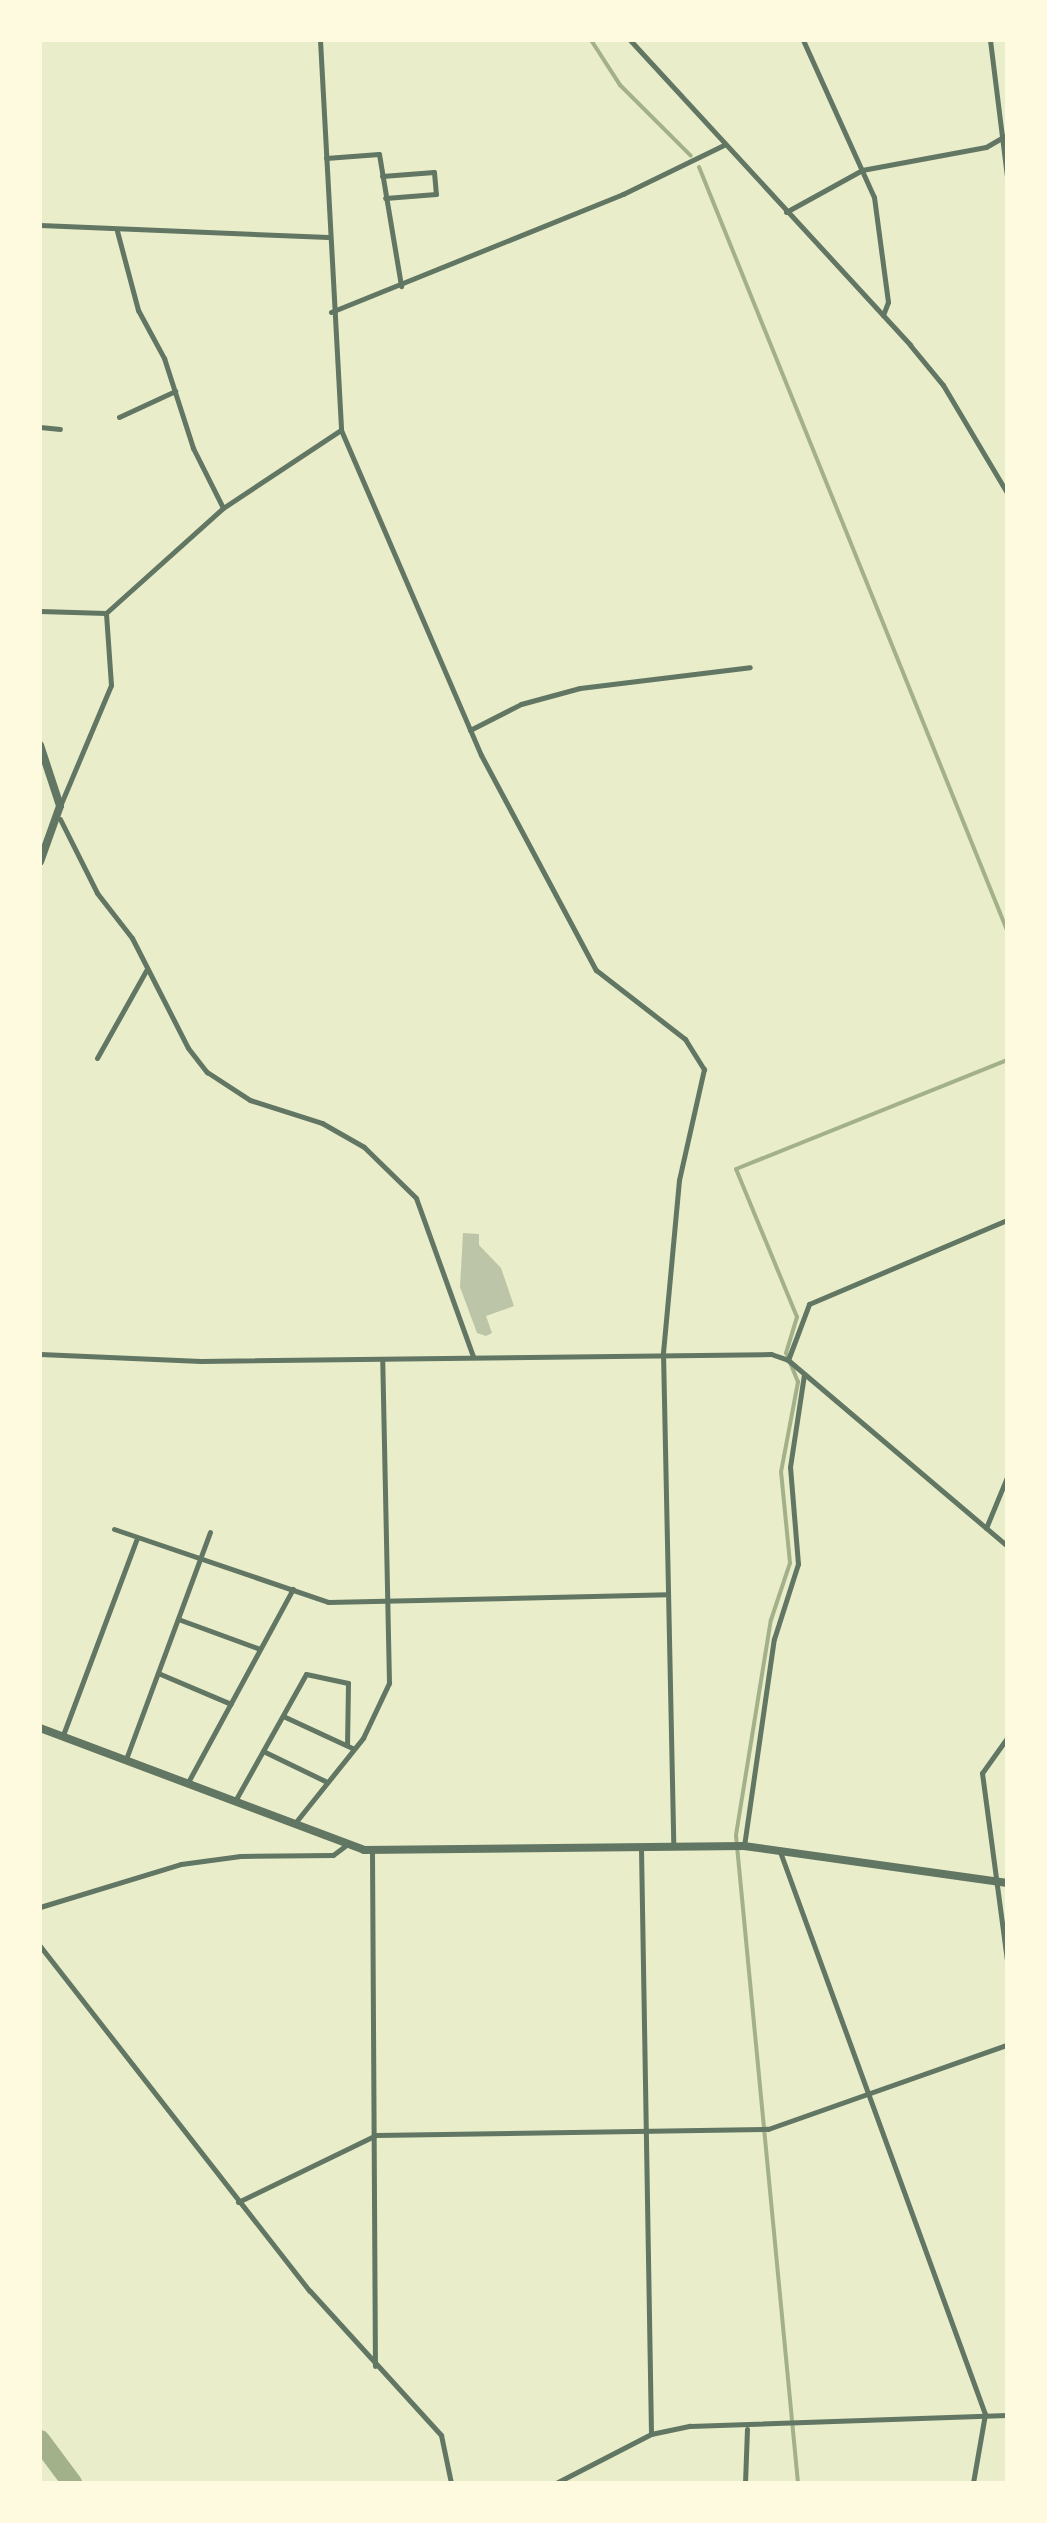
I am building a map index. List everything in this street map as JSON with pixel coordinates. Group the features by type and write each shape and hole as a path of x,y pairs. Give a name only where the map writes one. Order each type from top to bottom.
{"street":[{"path":"320,40 341,430 470,730 596,970 700,1054 704,1069 679,1180 663,1352 673,1848"},
{"path":"630,40 943,385 1007,493"},
{"path":"803,40 874,198 888,302 883,316"},
{"path":"990,40 1007,176"},
{"path":"786,212 862,170 1004,137"},
{"path":"332,312 401,286 724,145"},
{"path":"326,158 378,154 401,286"},
{"path":"382,176 434,172 436,194 384,198"},
{"path":"40,225 328,237"},
{"path":"117,230 138,310 175,391 193,448 223,508"},
{"path":"118,417 175,391"},
{"path":"40,427 60,429"},
{"path":"40,611 106,613 223,508 341,430"},
{"path":"60,806 111,686 106,613"},
{"path":"470,730 521,704 580,688 750,667"},
{"path":"40,745 60,806 60,820 40,862"},
{"path":"60,820 96,893 147,969 207,1072 250,1100 322,1123 393,1168 416,1198 440,1253 474,1356"},
{"path":"97,1058 147,969"},
{"path":"788,1360 808,1304 1007,1220"},
{"path":"40,1354 382,1359 663,1352 788,1360 1007,1546"},
{"path":"294,1823 354,1749 390,1684 382,1359"},
{"path":"744,1846 774,1638 798,1564 790,1467 804,1374"},
{"path":"986,1528 1007,1477"},
{"path":"114,1529 328,1602 668,1594"},
{"path":"125,1763 210,1532"},
{"path":"63,1735 138,1538"},
{"path":"187,1784 293,1588"},
{"path":"178,1618 260,1649"},
{"path":"158,1673 230,1704"},
{"path":"235,1801 306,1674 348,1682 347,1744"},
{"path":"283,1716 354,1749"},
{"path":"40,1728 346,1846 372,1850 744,1846 1004,1882"},
{"path":"1007,1738 982,1773 1004,1882 1007,1960"},
{"path":"263,1751 327,1782"},
{"path":"40,1907 181,1864 240,1856 334,1855 346,1846"},
{"path":"778,1848 985,2414 973,2483"},
{"path":"640,1849 651,2434"},
{"path":"372,1850 375,2366"},
{"path":"40,1946 238,2202 375,2366 441,2436 451,2483"},
{"path":"238,2202 376,2135 768,2129 1007,2045"},
{"path":"556,2483 651,2434 690,2426 747,2429 1007,2415"},
{"path":"744,2483 747,2429"},
{"path":"570,2473 573,2483"}],"building":[{"path":"463,1233 479,1234 479,1245 501,1268 514,1306 486,1316 492,1333 486,1336 477,1333 460,1287"}],"waterway":[{"path":"591,40 620,85 691,156"},
{"path":"699,167 1007,930"},
{"path":"798,2483 736,1835 771,1620 790,1563 781,1472 798,1382 786,1353 797,1317 736,1169 1007,1060"},
{"path":"40,2440 72,2483"}]}
